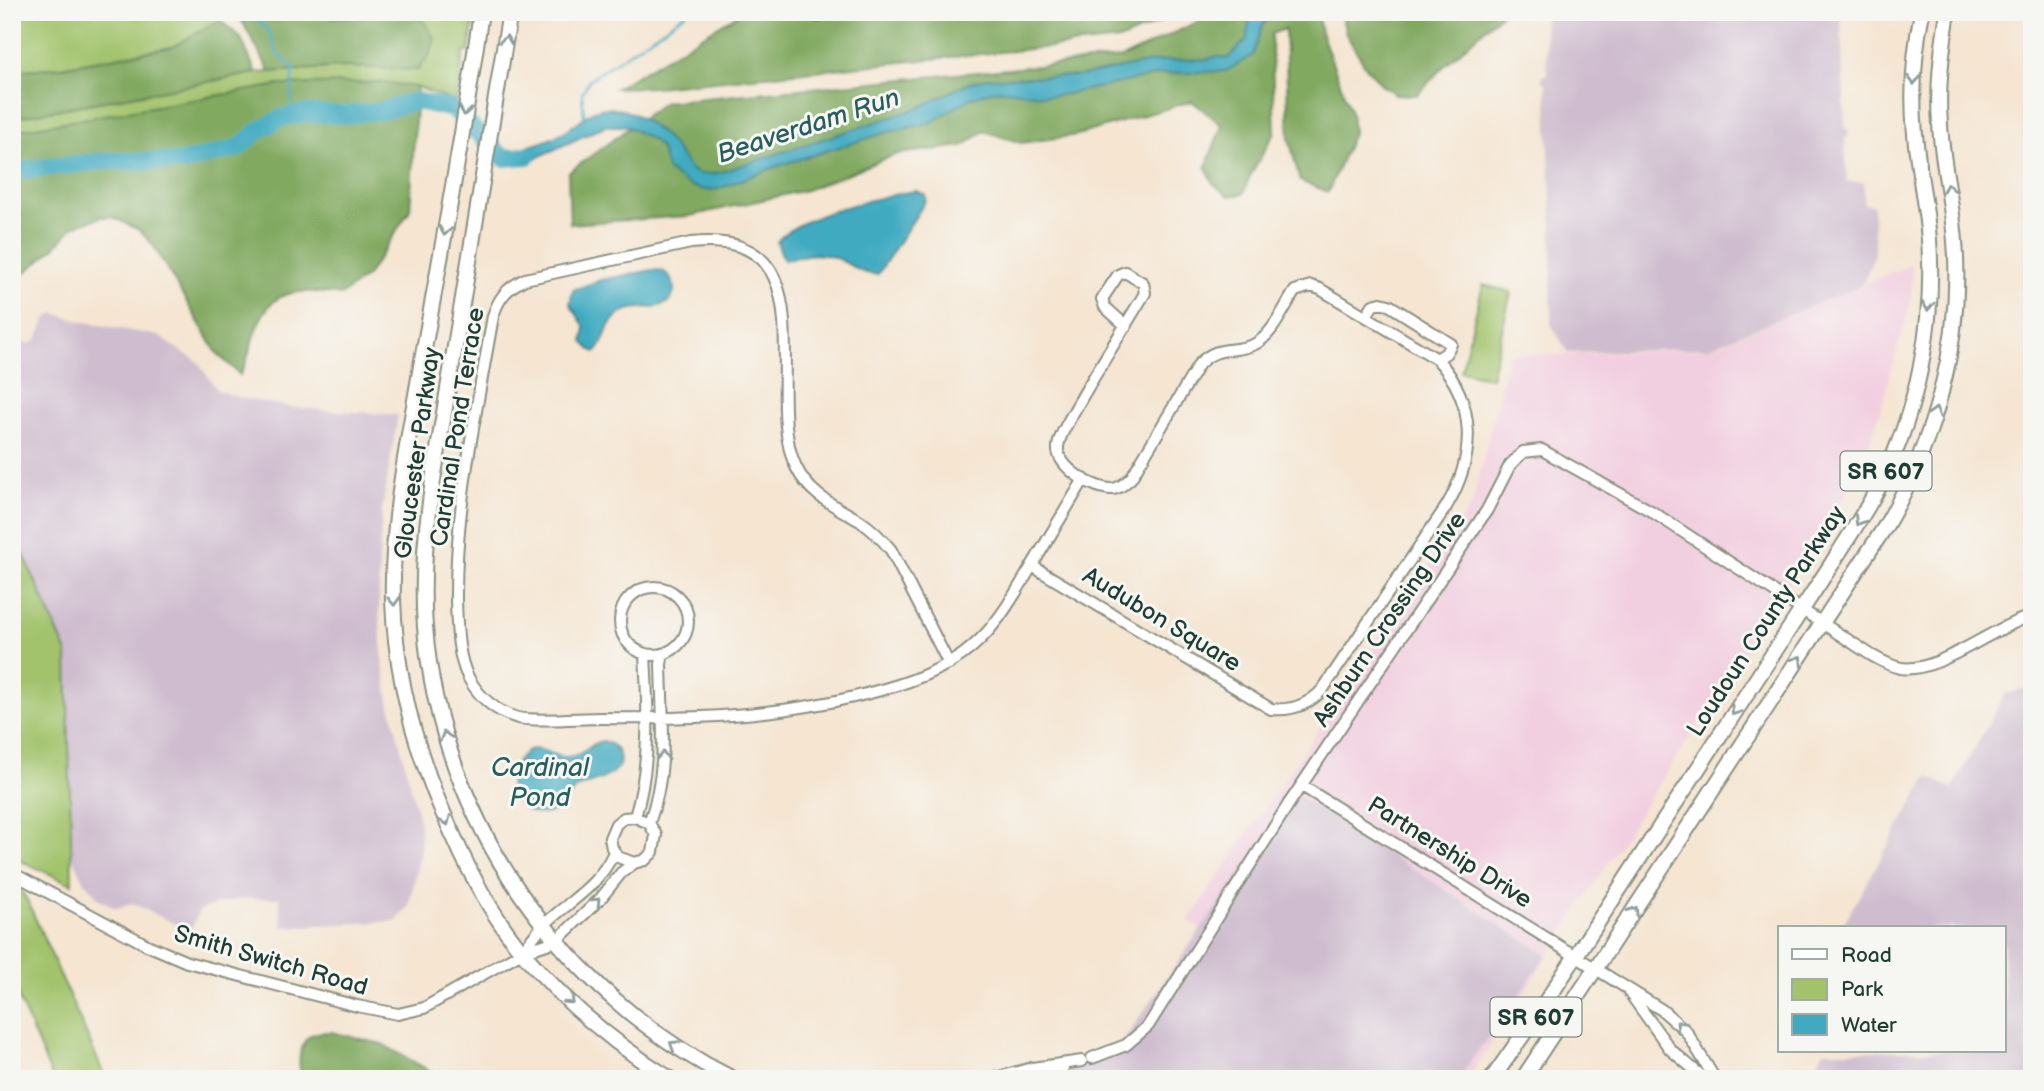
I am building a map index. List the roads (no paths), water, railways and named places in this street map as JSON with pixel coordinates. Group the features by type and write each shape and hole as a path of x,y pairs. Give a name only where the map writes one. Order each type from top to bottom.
{"main road":[{"name":"Gloucester Parkway","path":"481,12 397,511 393,598 402,690 431,787 476,886 522,952 588,1017 670,1079"},
{"name":"Gloucester Parkway","path":"510,12 428,513 424,562 425,628 442,728 456,770 490,844 515,887 556,940 587,975 633,1016 686,1053 733,1079"},
{"name":"Loudoun County Parkway","path":"1492,1079 1543,1006 1853,530 1881,482 1902,433 1921,367 1930,273 1929,240 1913,111 1917,39 1922,12"},
{"name":"Loudoun County Parkway","path":"1523,1079 1885,527 1905,491 1929,433 1947,367 1954,325 1956,263 1940,124 1941,74 1948,12"}],"street":[{"name":"Cardinal Pond Terrace","path":"949,664 891,550 861,522 817,495 795,465 789,444 780,288 772,273 758,257 747,250 714,240 691,243 525,279 504,292 497,302 493,316 461,508 456,566 457,624 463,666 477,691 488,703 520,718 663,719 755,715 798,709 881,691 949,664 993,627 1084,479"},
{"path":"1125,326 1105,307 1102,299 1118,275 1125,272 1143,283 1145,293 1060,436 1058,446 1058,457 1073,472 1105,488 1114,489 1121,487 1131,478 1199,364 1209,354 1257,343 1266,336 1295,291 1311,286 1320,289 1437,359 1446,353 1451,344 1388,305 1373,305 1366,316"},
{"name":"Audubon Square","path":"1032,566 1271,709 1282,710 1297,706 1316,697 1450,500 1459,479 1467,445 1468,420 1457,384 1437,359"},
{"name":"Ashburn Crossing Drive","path":"1092,1058 1126,1045 1148,1026 1302,786 1487,510 1510,465 1523,452 1542,450 1651,511 1802,609"},
{"path":"649,588 659,588 677,597 687,615 685,635 679,643 663,654 645,654 628,643 622,635 620,614 630,597 649,588"},
{"path":"1802,609 1881,661 1911,669 1929,665 2014,622 2032,616"},
{"path":"635,817 643,785 647,719 645,654"},
{"path":"649,823 660,785 664,754 663,654"},
{"name":"Partnership Drive","path":"1302,786 1575,954 1675,1019 1696,1045 1715,1079"},
{"path":"635,817 649,823 656,835 655,846 645,860 634,863 622,860 610,843 613,828 624,818 635,817"},
{"name":"Smith Switch Road","path":"522,952 544,925 594,882 606,868 614,852"},
{"path":"556,940 634,863"},
{"name":"Smith Switch Road","path":"12,873 187,962 387,1013 407,1013 424,1008 522,952 556,940"},
{"path":"1627,989 1670,1049 1705,1079"},
{"path":"992,1079 1032,1068 1082,1061 1032,1079"}],"water":[{"path":"1250,12 1274,12 1262,26 1253,55 1226,71 1163,74 1049,96 1005,90 991,91 971,98 930,123 888,132 778,166 718,189 705,190 678,178 667,169 661,149 653,140 626,126 605,126 536,158 505,164 504,158 509,150 548,139 597,110 610,108 634,114 657,129 695,172 718,173 919,108 966,84 987,78 1080,76 1156,61 1209,59 1217,56 1227,59 1247,39"},
{"path":"917,191 925,195 923,205 878,274 865,273 836,258 818,254 784,260 777,242 801,224 842,208"},
{"path":"652,270 664,272 670,277 674,287 672,297 663,305 634,309 621,314 611,323 599,349 596,352 591,350 583,342 585,327 570,304 573,290 601,280"},
{"name":"Cardinal Pond","path":"603,741 617,750 620,763 617,769 605,778 576,789 560,807 543,814 535,813 522,807 513,795 512,771 528,750 538,749 567,757"}],"waterway":[{"path":"250,12 270,33 277,53 294,69 291,95 294,116"},
{"path":"584,116 582,93 589,80 688,12"},
{"name":"Beaverdam Run","path":"12,171 107,161 184,162 238,148 258,131 281,118 305,113 344,115 380,111 416,101 453,109 504,158 527,156"}]}
